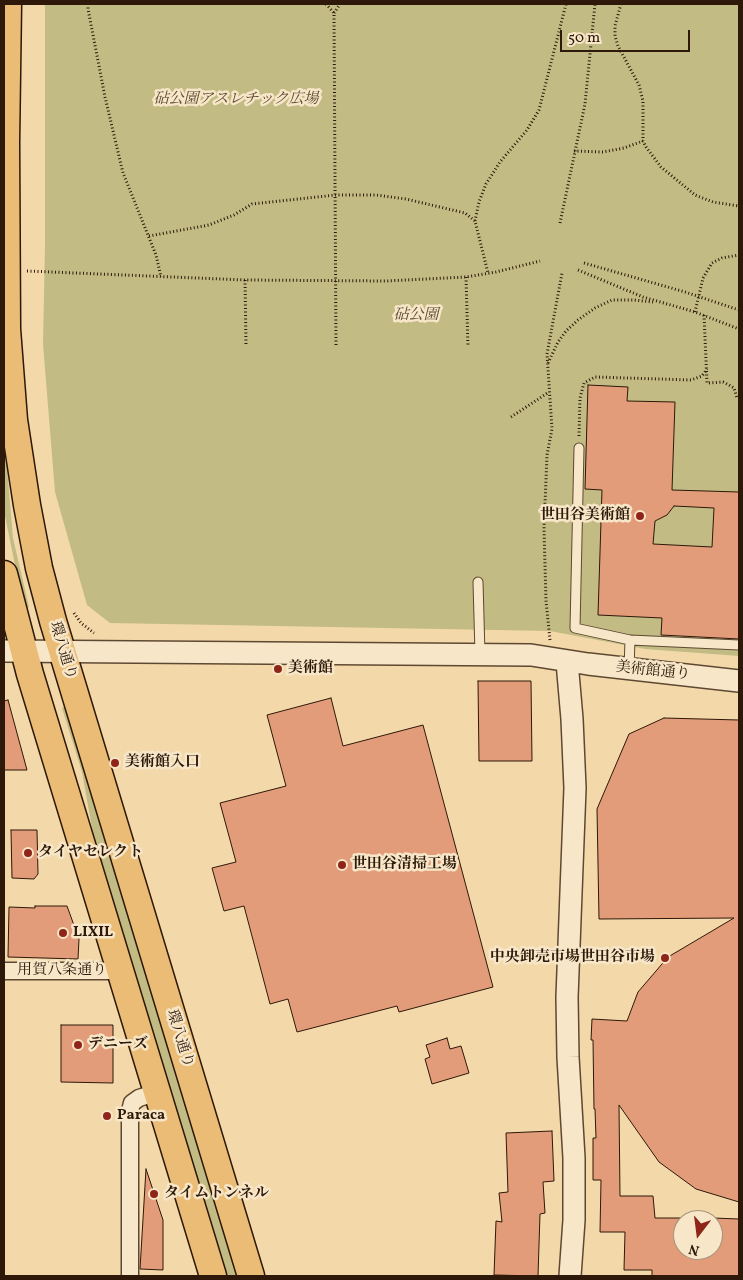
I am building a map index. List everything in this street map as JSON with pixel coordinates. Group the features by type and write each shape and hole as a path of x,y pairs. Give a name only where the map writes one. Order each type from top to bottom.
{"main road":[{"name":"環八通り","path":"8,4 6,162 9,363 14,420 26,505 39,568 62,652 251,1276"},
{"path":"4,574 13,652 121,971 213,1276"}],"street":[{"name":"美術館通り","path":"13,652 531,655 563,652 629,669 739,681"},
{"path":"563,652 572,719 575,788 567,997 568,1057 574,1158 574,1220 570,1276"},
{"name":"用賀八条通り","path":"4,971 121,971"},
{"path":"130,1276 130,1111 132,1103 139,1098 158,1092"}],"lane":[{"path":"579,448 575,628 630,640 739,645"},
{"path":"478,582 480,654"},
{"path":"629,669 630,640"}],"path":[{"path":"88,4 105,98 123,173 156,255 161,277"},
{"path":"326,4 334,13"},
{"path":"336,346 334,13 340,4"},
{"path":"488,273 475,221 479,202 486,184 500,162 527,130 539,110 566,4"},
{"path":"560,223 585,104 594,4"},
{"path":"621,4 615,26 615,36 618,46 640,85 644,101 643,141 662,167 694,195 713,202 739,206"},
{"path":"574,151 603,152 624,148 643,141"},
{"path":"149,236 209,224 234,215 252,204 336,195 376,195 406,199 465,213 475,221"},
{"path":"695,312 703,278 712,263 722,258 739,255"},
{"path":"26,261 26,280"},
{"path":"26,271 245,280 386,281 466,277 540,261"},
{"path":"584,263 700,296 739,310"},
{"path":"578,270 643,297 695,312 739,329"},
{"path":"550,641 546,601 544,529 547,455 552,429 547,354 562,273"},
{"path":"466,277 468,347"},
{"path":"245,280 246,345"},
{"path":"548,364 558,342 566,331 595,308 612,300 661,303"},
{"path":"704,315 707,383 723,382 734,388 737,398 739,398"},
{"path":"579,448 580,398 584,383 595,377 692,380 702,376 707,369"},
{"path":"511,418 550,392"},
{"path":"73,610 81,623 100,636"},
{"path":"541,640 550,641 563,652"}],"green space":[{"name":"砧公園","path":"45,4 739,4 739,656 645,649 550,631 110,623 87,605 55,492 43,344"},
{"path":"4,431 13,538 29,607 24,609 4,511"},
{"path":"66,706 237,1276 225,1276 94,839 82,772 62,708"}],"building":[{"path":"588,385 628,387 627,401 675,402 672,490 739,492 739,639 661,635 662,618 598,615 602,490 585,489","holes":["674,506 714,508 712,547 653,544 655,521 667,515"]},
{"path":"478,681 531,681 532,761 479,761"},
{"name":"世田谷清掃工場","path":"331,698 343,746 423,725 493,987 399,1012 397,1006 297,1032 288,999 270,1004 244,906 224,911 212,868 236,862 220,803 286,786 267,715"},
{"path":"8,700 27,770 4,770 4,701"},
{"name":"中央卸売市場世田谷市場","path":"664,718 739,720 739,1202 696,1189 659,1162 619,1105 620,1196 653,1196 655,1218 673,1218 673,1260 723,1260 723,1218 739,1219 739,1276 652,1276 652,1270 624,1270 625,1232 600,1232 601,1180 593,1180 593,1138 596,1138 593,1040 591,1040 592,1019 627,1021 638,992 668,957 734,918 599,919 597,809 629,734"},
{"path":"11,830 37,830 38,874 34,879 12,878"},
{"path":"35,906 67,906 79,939 78,959 8,957 9,907 35,908"},
{"path":"61,1025 113,1025 113,1083 61,1082"},
{"path":"447,1038 450,1049 461,1046 469,1073 432,1084 425,1059 430,1057 426,1045"},
{"path":"552,1131 554,1181 543,1182 545,1213 540,1214 538,1276 494,1275 496,1221 502,1222 499,1193 508,1192 506,1133"},
{"path":"146,1169 163,1220 163,1270 140,1269"}],"place":[{"name":"世田谷美術館","path":"640,516"},
{"name":"美術館","path":"278,669"},
{"name":"美術館入口","path":"115,763"},
{"name":"タイヤセレクト","path":"28,853"},
{"name":"世田谷清掃工場","path":"342,865"},
{"name":"LIXIL","path":"63,933"},
{"name":"中央卸売市場世田谷市場","path":"665,958"},
{"name":"デニーズ","path":"78,1045"},
{"name":"Paraca","path":"107,1116"},
{"name":"タイムトンネル","path":"154,1194"}],"park label":[{"name":"砧公園アスレチック広場","path":"236,100"}]}
